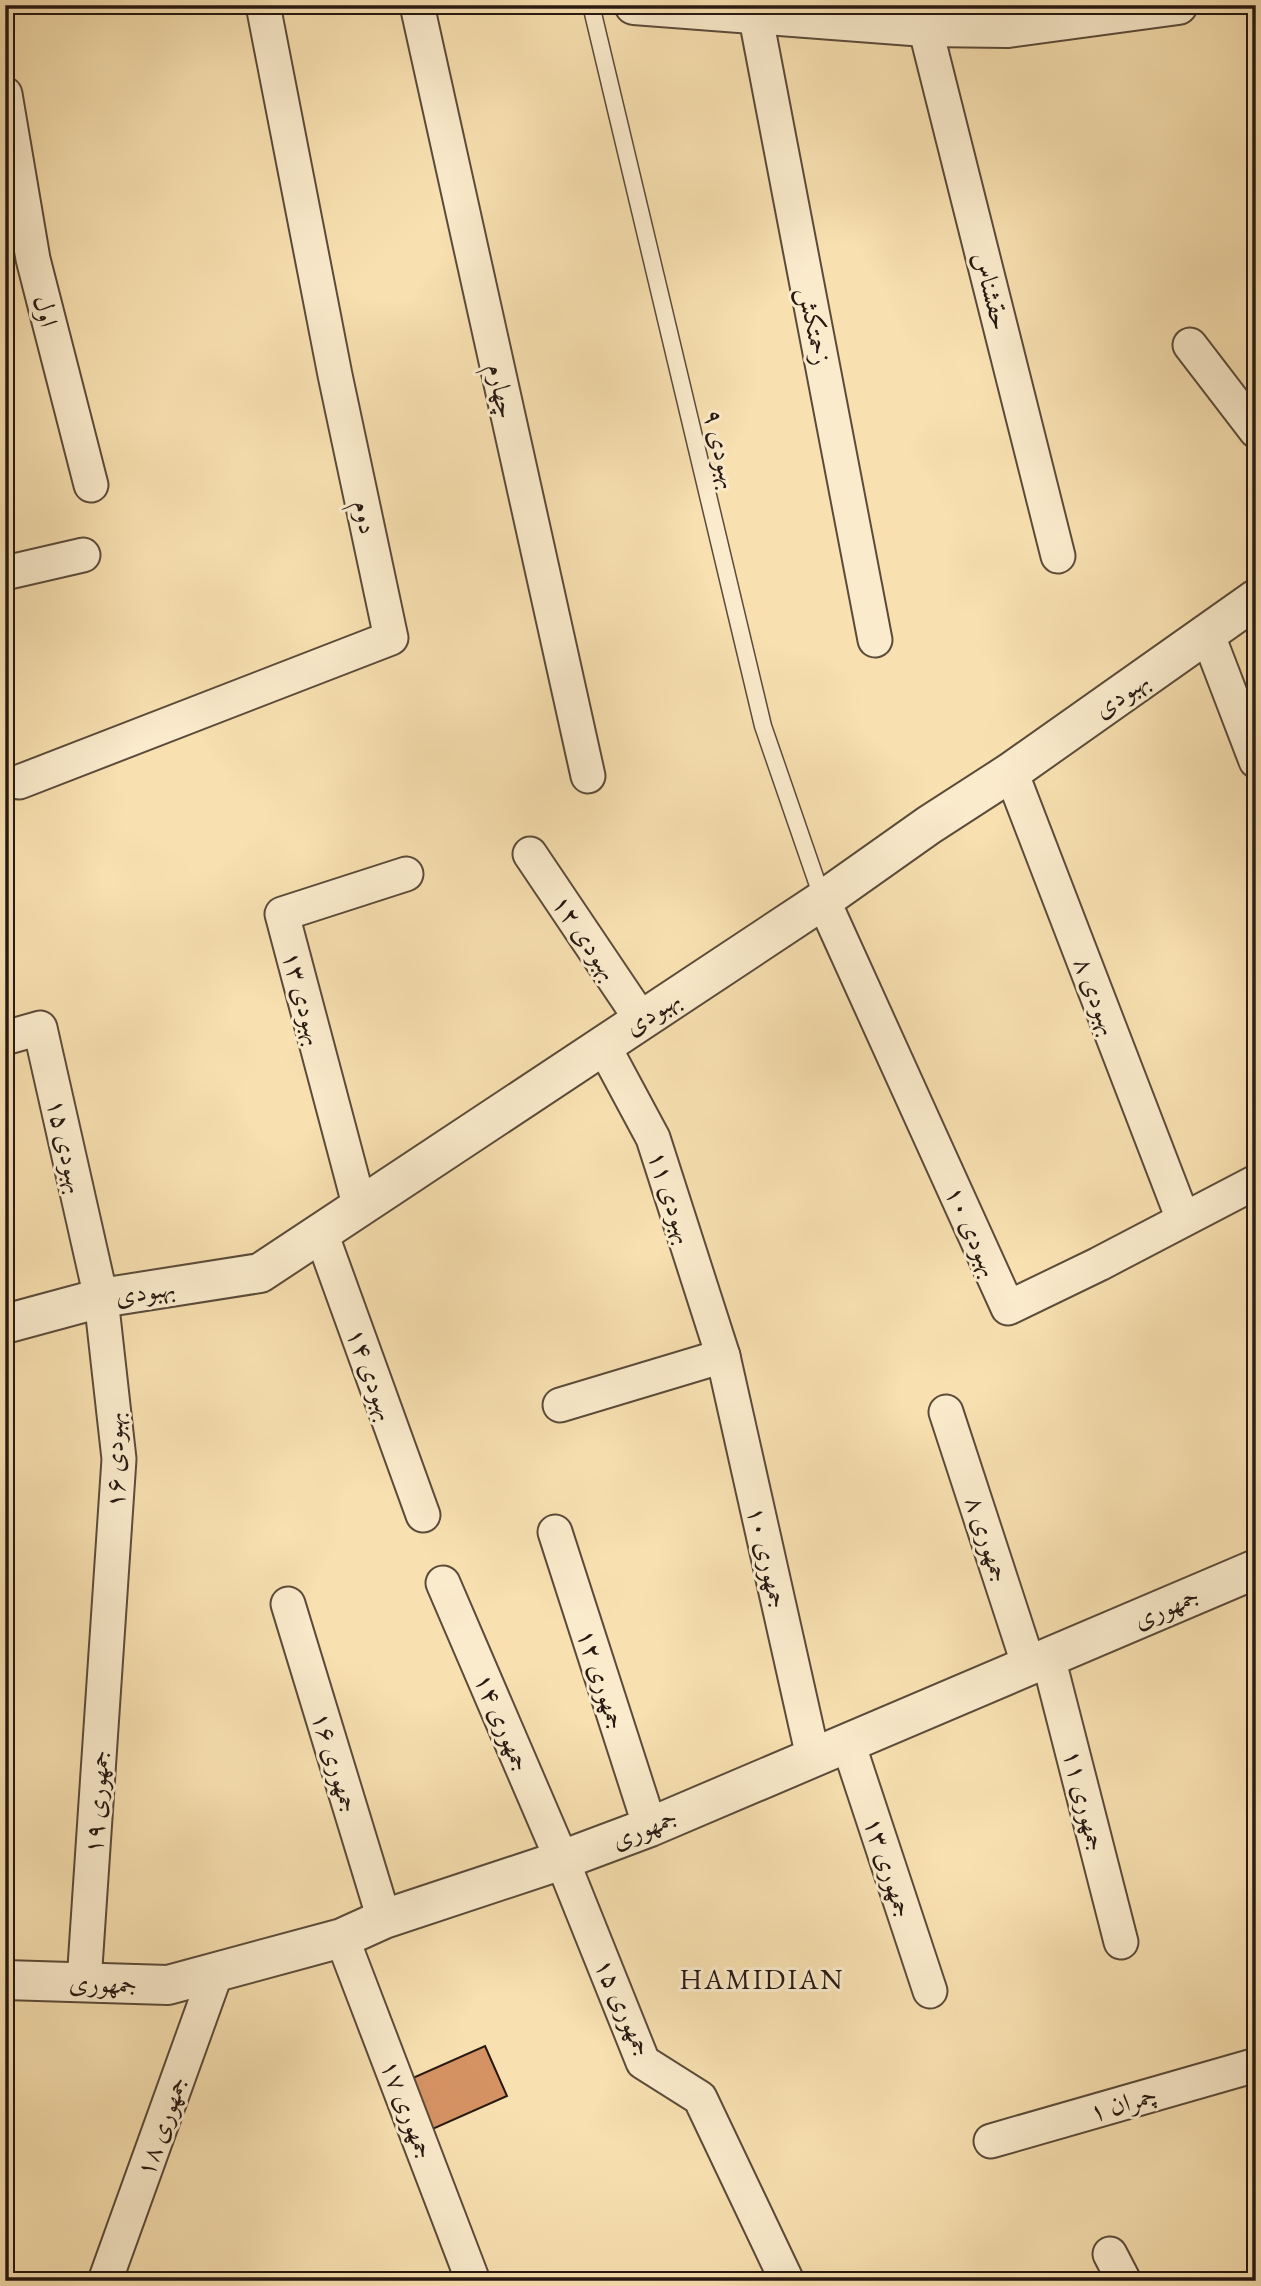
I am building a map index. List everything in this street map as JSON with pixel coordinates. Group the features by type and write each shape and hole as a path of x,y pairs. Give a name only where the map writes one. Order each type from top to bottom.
{"street":[{"name":"دوم","path":"19,782 391,638 335,375 263,5"},
{"name":"چهارم","path":"417,5 588,776"},
{"path":"634,5 918,16 1008,28 1139,8 1178,5"},
{"name":"زحمتکش","path":"753,9 875,640"},
{"name":"حقشناس","path":"918,16 1058,556"},
{"name":"اول","path":"5,94 33,258 91,485"},
{"path":"1190,345 1256,431"},
{"path":"5,573 83,555"},
{"name":"بهبودی","path":"5,1324 101,1298 260,1273 824,900 1256,599"},
{"path":"1207,633 1256,761"},
{"name":"بهبودی ۸","path":"1011,772 1183,1219"},
{"name":"بهبودی ۱۲","path":"530,854 641,1019"},
{"name":"بهبودی ۱۳","path":"360,1208 282,914 406,874"},
{"name":"بهبودی ۱۰","path":"824,900 1008,1308 1256,1182"},
{"name":"بهبودی ۱۵","path":"5,1038 40,1028 101,1298"},
{"name":"بهبودی ۱۱","path":"603,1045 653,1138 723,1356"},
{"name":"بهبودی ۱۴","path":"321,1233 423,1515"},
{"name":"بهبودی ۱۶","path":"101,1298 119,1459 107,1622"},
{"path":"561,1405 723,1356"},
{"name":"جمهوری ۱۰","path":"723,1356 813,1757"},
{"name":"جمهوری ۸","path":"946,1412 1039,1662"},
{"name":"جمهوری ۱۲","path":"555,1532 650,1827"},
{"name":"جمهوری","path":"5,1980 168,1985 342,1938 384,1919 562,1860 650,1827 1256,1569"},
{"name":"جمهوری ۱۴","path":"443,1583 562,1860"},
{"name":"جمهوری ۱۶","path":"288,1604 384,1919"},
{"name":"جمهوری ۱۹","path":"84,1982 107,1622"},
{"name":"جمهوری ۱۱","path":"1039,1662 1121,1942"},
{"name":"جمهوری ۱۳","path":"848,1742 930,1991"},
{"name":"جمهوری ۱۵","path":"562,1860 643,2062 700,2098 787,2281"},
{"name":"جمهوری ۱۷","path":"342,1938 473,2281"},
{"name":"جمهوری ۱۸","path":"105,2281 217,1970"},
{"name":"چمران ۱","path":"991,2141 1256,2065"}],"lane":[{"name":"بهبودی ۹","path":"591,5 763,726 824,900"}],"building":[{"path":"485,2046 507,2096 428,2131 406,2081"}],"district":[{"name":"HAMIDIAN","path":"762,1979"}]}
